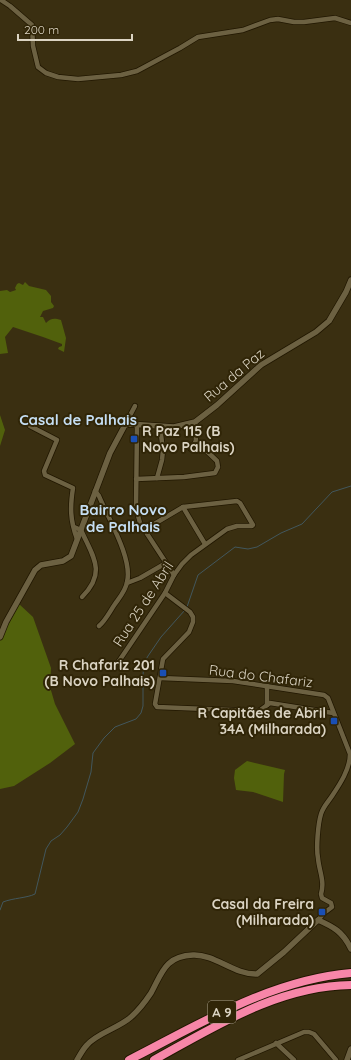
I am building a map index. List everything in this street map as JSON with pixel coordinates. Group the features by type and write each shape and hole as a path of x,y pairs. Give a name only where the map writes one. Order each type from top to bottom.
{"highway":[{"name":"A 9","path":"129,1060 236,1005 275,989 319,977 351,974"},
{"name":"A 9","path":"154,1060 258,1006 299,991 321,987 351,985"}],"street":[{"path":"1,0 32,25 33,46 38,66 46,73 58,77 78,79 121,75 137,71 198,37 243,30 270,20 278,19 304,22 335,18 351,23"},
{"name":"Rua da Paz","path":"125,425 174,427 195,422 217,405 261,365 316,332 329,321 351,281"},
{"path":"1,634 6,622 35,570 41,565 63,561 71,556 110,453 135,406"},
{"path":"191,450 196,441 195,422"},
{"path":"30,426 57,440 44,471 45,476 73,488 70,503 77,538"},
{"path":"137,426 136,508 140,523 174,575"},
{"path":"157,478 163,450 160,427"},
{"path":"136,479 184,477 215,473 218,467 217,461 196,441"},
{"path":"95,492 99,496 125,556 128,570 127,583 122,594 104,622 99,626"},
{"name":"Rua 25 de Abril","path":"117,664 164,593 174,575 190,555 231,527 252,526 239,502 183,507"},
{"path":"144,530 183,507 205,544"},
{"path":"74,527 81,530 97,568 94,580 89,590 82,597"},
{"path":"127,583 140,578 166,563"},
{"path":"128,570 136,579"},
{"path":"164,593 186,609 193,617 190,632 163,658 155,704 157,707 259,711 267,705 273,704 333,713"},
{"name":"Rua do Chafariz","path":"160,678 233,681 324,695 328,698 350,754 350,758 342,782 320,815 317,853 323,887 321,894 322,898 331,903 332,907 318,920"},
{"path":"267,686 267,705"},
{"path":"77,1060 87,1044 122,1024 145,1002 161,972 173,959 194,955 207,957 244,972 257,974 284,952 318,920 329,925 343,935 351,949"},
{"path":"238,1060 304,1032 314,1034 336,1060"},
{"path":"276,1043 292,1059"},
{"path":"347,1060 351,1049"}],"green space":[{"path":"25,282 29,286 46,290 51,296 51,302 54,306 53,308 43,311 40,317 43,317 46,323 53,319 61,320 66,338 64,352 58,349 62,346 62,344 13,327 5,337 8,353 0,354 0,291 7,290 10,292 16,290 15,288 17,284 19,283 23,285"},
{"path":"0,415 5,430 0,446"},
{"path":"19,604 33,617 51,668 50,687 55,704 75,744 50,763 14,786 0,789 0,631"},
{"path":"247,761 285,770 283,802 253,792 236,790 234,778 235,770"}],"waterway":[{"path":"187,607 198,575 235,547 248,549 257,547 281,533 302,524 332,492 351,486"},
{"path":"0,910 3,902 35,894 46,849 51,841 60,835 67,827 78,812 91,772 93,753 104,738 115,727 136,719 141,713 143,706 144,663 161,637 185,610"}],"place":[{"name":"R Paz 115 (B Novo Palhais)","path":"134,439"},
{"name":"R Chafariz 201 (B Novo Palhais)","path":"163,673"},
{"name":"R Capitães de Abril 34A (Milharada)","path":"334,721"},
{"name":"Casal da Freira (Milharada)","path":"322,912"}],"district":[{"name":"Casal de Palhais","path":"78,420"},
{"name":"Bairro Novo de Palhais","path":"123,518"}]}
